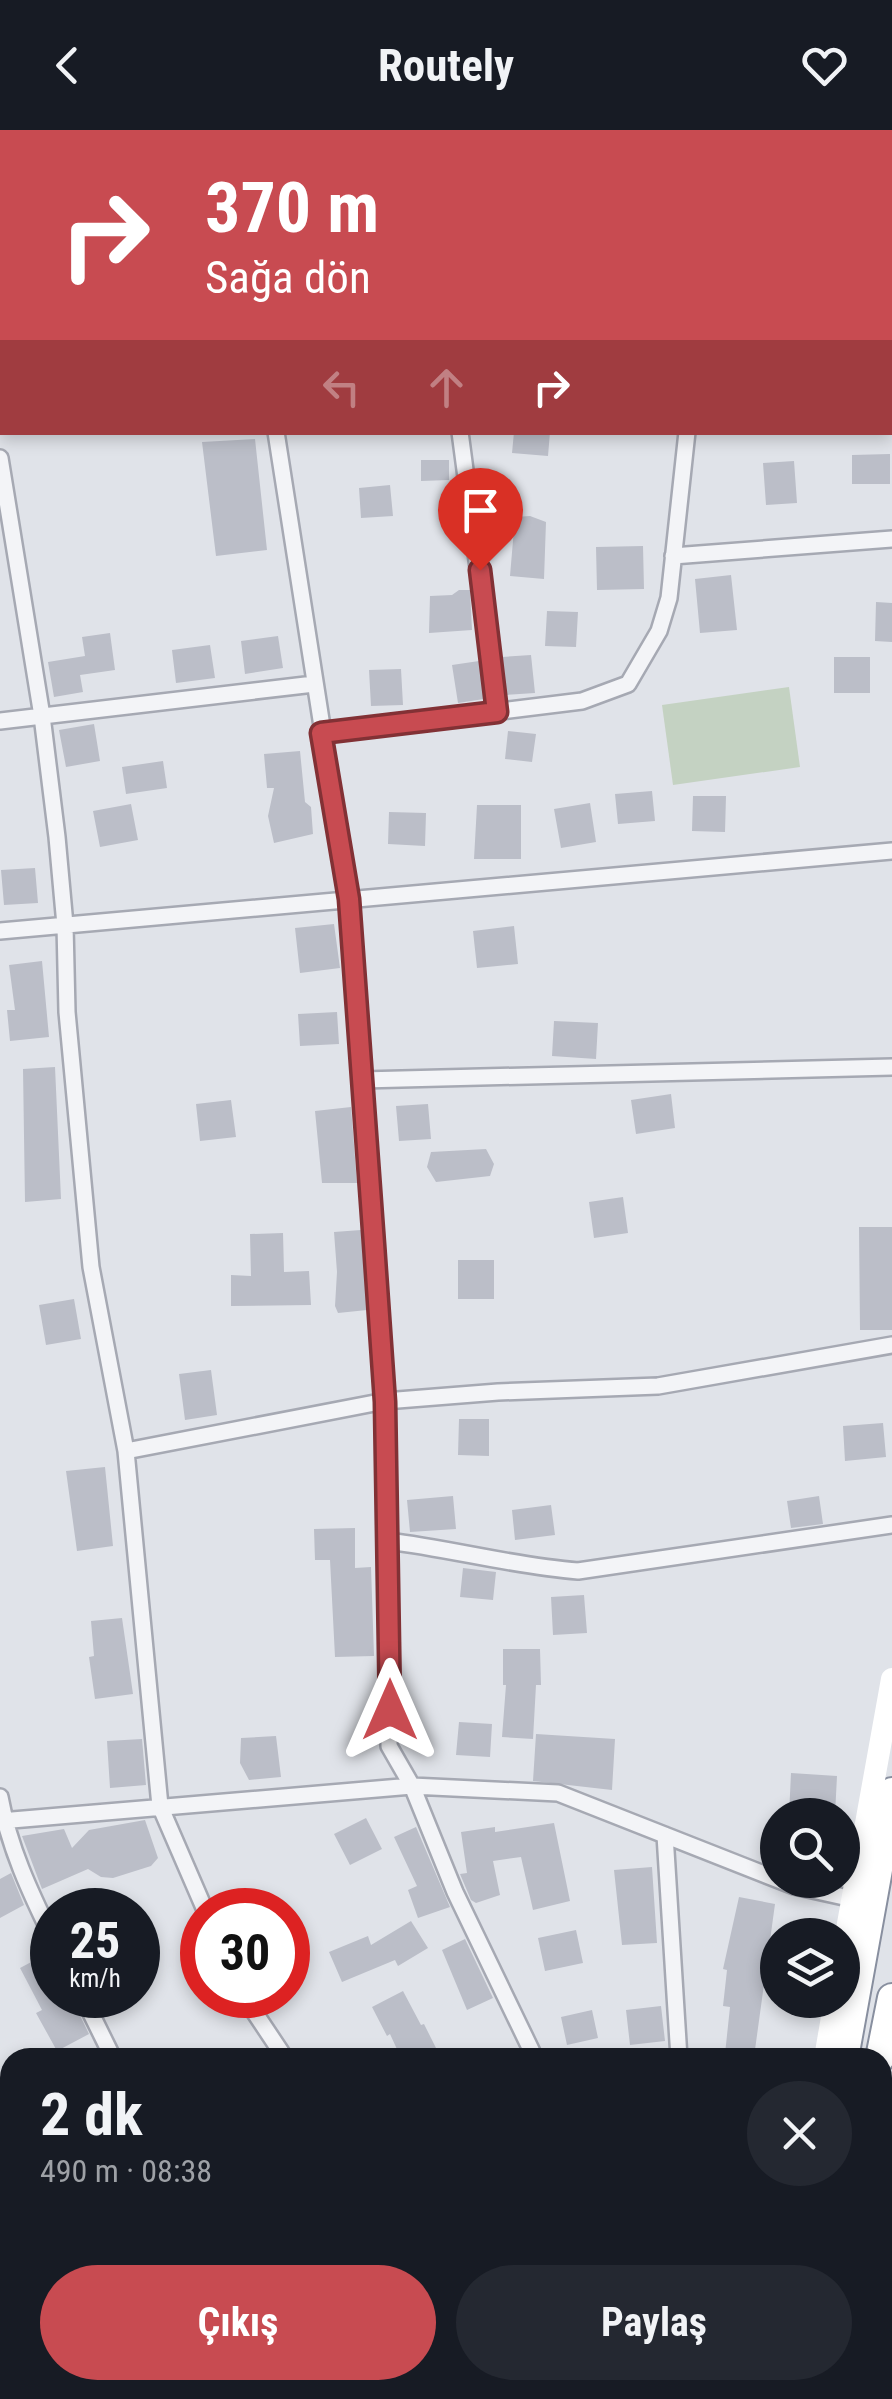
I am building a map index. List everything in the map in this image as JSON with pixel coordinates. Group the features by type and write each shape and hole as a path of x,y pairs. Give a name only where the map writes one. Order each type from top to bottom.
{"highway":[{"path":"846,2048 892,1792"},
{"path":"882,2048 892,1998"}],"street":[{"path":"276,435 349,899 385,1402 390,1746 412,1786 455,1892 530,2048"},
{"path":"460,435 497,712"},
{"path":"321,733 582,700 628,684 659,631 669,598 687,435"},
{"path":"0,458 42,716 65,924 67,1012 91,1267 126,1451 160,1806 195,1888"},
{"path":"673,556 892,539"},
{"path":"0,721 314,684"},
{"path":"0,931 892,851"},
{"path":"362,1080 892,1068"},
{"path":"126,1451 385,1402 498,1392 658,1386 892,1344"},
{"path":"388,1541 528,1567 578,1571 892,1525"},
{"path":"849,1918 892,1679"},
{"path":"2,1821 412,1786 558,1793 794,1886 852,1899"},
{"path":"0,1797 2,1821 30,1894"},
{"path":"665,1836 678,2048"},
{"path":"93,2018 108,2048"},
{"path":"258,2018 277,2048"},
{"path":"827,2048 832,2018"}],"green space":[{"path":"789,687 800,767 673,785 662,705"}],"building":[{"path":"514,435 550,435 548,456 512,453"},
{"path":"255,439 267,550 216,556 202,442"},
{"path":"890,454 890,484 852,484 852,455"},
{"path":"421,460 449,460 449,480 421,481"},
{"path":"794,461 797,503 766,505 763,463"},
{"path":"390,485 393,516 361,518 359,488"},
{"path":"530,516 546,522 544,579 510,576 515,517"},
{"path":"643,546 644,589 597,590 596,547"},
{"path":"731,575 737,630 700,633 695,579"},
{"path":"470,590 472,630 429,633 430,596 452,595"},
{"path":"876,602 892,603 892,642 875,641"},
{"path":"547,611 578,612 576,647 545,646"},
{"path":"110,633 115,670 80,675 83,692 54,697 48,662 85,656 82,637"},
{"path":"278,636 283,668 245,674 241,641"},
{"path":"210,645 215,678 176,683 172,650"},
{"path":"531,655 535,693 506,695 502,657"},
{"path":"834,657 870,657 870,693 834,693"},
{"path":"479,661 484,699 458,703 452,665"},
{"path":"401,669 403,705 371,706 369,670"},
{"path":"94,724 100,761 66,767 59,730"},
{"path":"508,731 536,734 532,762 505,759"},
{"path":"300,751 313,834 274,843 268,816 274,788 267,788 264,754"},
{"path":"163,761 167,788 126,794 122,767"},
{"path":"652,791 655,821 618,824 615,794"},
{"path":"693,796 726,796 725,832 692,831"},
{"path":"590,803 596,842 561,848 554,809"},
{"path":"131,804 138,840 100,847 93,811"},
{"path":"477,805 521,805 521,859 474,859"},
{"path":"389,812 426,813 425,846 388,844"},
{"path":"35,868 38,903 4,905 1,870"},
{"path":"334,924 340,968 300,973 295,928"},
{"path":"514,926 518,964 477,968 473,931"},
{"path":"42,961 49,1037 10,1041 7,1010 15,1010 9,965"},
{"path":"337,1012 339,1044 300,1046 298,1014"},
{"path":"554,1021 598,1023 596,1059 552,1056"},
{"path":"55,1067 61,1199 25,1202 23,1069"},
{"path":"671,1094 675,1128 636,1134 631,1100"},
{"path":"231,1100 236,1137 200,1141 196,1104"},
{"path":"428,1104 431,1139 399,1141 396,1106"},
{"path":"351,1107 357,1183 322,1183 315,1111"},
{"path":"486,1149 494,1164 490,1176 436,1182 427,1167 431,1152"},
{"path":"623,1197 628,1233 594,1238 589,1202"},
{"path":"859,1227 892,1227 892,1330 860,1330"},
{"path":"361,1230 367,1310 338,1313 334,1232"},
{"path":"283,1233 284,1272 309,1271 311,1305 231,1306 231,1275 251,1276 250,1234"},
{"path":"458,1260 494,1260 494,1299 458,1299"},
{"path":"74,1299 81,1339 46,1345 39,1305"},
{"path":"211,1370 217,1415 185,1420 179,1374"},
{"path":"459,1419 489,1419 489,1456 458,1455"},
{"path":"883,1423 886,1457 845,1461 843,1426"},
{"path":"105,1467 113,1546 77,1551 66,1471"},
{"path":"453,1496 456,1529 410,1532 407,1500"},
{"path":"819,1496 823,1524 791,1528 787,1501"},
{"path":"551,1505 555,1535 515,1540 512,1510"},
{"path":"355,1528 355,1568 371,1567 374,1656 335,1657 330,1560 315,1560 314,1529"},
{"path":"463,1568 496,1572 493,1600 460,1597"},
{"path":"584,1595 587,1633 553,1635 551,1597"},
{"path":"122,1618 133,1694 95,1699 89,1657 94,1656 91,1621"},
{"path":"503,1649 540,1649 541,1685 536,1685 533,1739 502,1737 506,1685"},
{"path":"459,1722 492,1724 490,1757 456,1755"},
{"path":"536,1734 615,1739 612,1790 533,1781"},
{"path":"276,1736 281,1777 249,1780 240,1763 241,1738"},
{"path":"142,1739 146,1785 110,1788 107,1741"},
{"path":"791,1773 837,1776 836,1798 790,1798"},
{"path":"366,1818 382,1849 350,1865 334,1834"},
{"path":"145,1820 158,1858 151,1866 113,1878 101,1877 88,1869 42,1888 22,1836 64,1829 72,1848 89,1830"},
{"path":"554,1823 570,1901 533,1910 521,1857 493,1861 500,1895 476,1903 471,1900 460,1874 467,1873 461,1832 495,1827 495,1832"},
{"path":"416,1827 450,1907 418,1918 408,1890 417,1886 394,1837"},
{"path":"652,1867 657,1943 622,1945 614,1870"},
{"path":"11,1873 24,1905 0,1918 0,1879"},
{"path":"739,1897 775,1904 773,1918 760,1918 760,2013 755,2048 726,2048 730,2007 723,2006 727,1970 723,1969"},
{"path":"411,1921 428,1948 398,1966 395,1960 342,1982 329,1952 368,1936 371,1945"},
{"path":"576,1930 583,1963 545,1971 538,1938"},
{"path":"465,1939 493,1998 467,2010 442,1950"},
{"path":"30,1963 30,1987 20,1968"},
{"path":"403,1991 436,2048 396,2048 372,2007"},
{"path":"661,2006 665,2041 630,2045 626,2010"},
{"path":"592,2010 598,2038 567,2045 561,2017"},
{"path":"39,2018 81,2018 89,2034 55,2048"}],"route":[{"path":"390,1710 385,1402 374,1244 349,899 321,733 497,712 480,570"}]}
